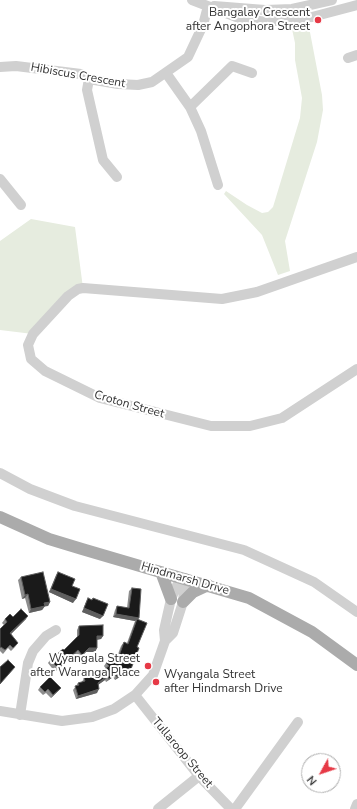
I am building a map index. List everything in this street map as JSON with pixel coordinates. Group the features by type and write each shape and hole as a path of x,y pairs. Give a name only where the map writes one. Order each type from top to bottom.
{"main road":[{"name":"Hindmarsh Drive","path":"0,517 49,539 249,598 312,632 357,665"},
{"path":"161,572 171,598"},
{"path":"183,602 193,592 208,585"}],"street":[{"path":"192,0 239,18 266,22 312,17 357,5"},
{"path":"208,6 265,10 292,9 332,0"},
{"name":"Hibiscus Crescent","path":"0,67 16,66 81,74 89,79 118,84 138,85 152,82 188,57 203,24 208,6"},
{"path":"190,107 232,66 252,73"},
{"path":"166,73 190,107 201,131 218,185"},
{"path":"89,79 87,90 103,160 117,177"},
{"path":"0,178 21,205"},
{"name":"Croton Street","path":"357,257 257,292 222,300 83,288 78,289 68,296 33,334 28,345 31,360 44,371 100,398 211,426 250,426 271,422 282,418 357,369"},
{"path":"0,473 30,489 75,506 244,550 314,582 357,612"},
{"path":"0,711 62,721 92,717 114,709 134,695 153,675 165,641 164,630 171,598 178,583 185,578"},
{"path":"165,641 173,633 183,602 185,578"},
{"path":"20,715 28,663 33,651 46,636 56,630"},
{"name":"Tullaroop Street","path":"134,695 199,776 232,809"},
{"path":"235,809 298,722"},
{"path":"158,809 199,776"},
{"path":"355,809 357,804"}],"shaded area":[{"path":"309,27 322,95 323,110 317,142 285,241 290,271 278,275 262,235 224,194 226,191 262,213 268,212 273,207 300,118 302,98 295,60 295,43 292,29"},
{"path":"31,219 75,227 83,288 33,334 0,330 0,241"}],"building":[{"path":"43,572 50,602 44,603 45,606 31,609 28,594 25,595 21,577"},
{"path":"58,572 75,579 72,586 80,589 76,599 51,589"},
{"path":"132,588 141,589 139,618 116,614 117,606 129,608"},
{"path":"88,598 92,600 93,598 108,604 103,616 84,608"},
{"path":"21,609 28,616 10,633 18,643 13,648 10,645 5,650 1,647 0,648 0,629 7,622 5,619 10,614 13,617"},
{"path":"137,619 147,623 137,647 139,648 131,669 129,668 117,677 115,674 109,679 107,676 98,683 99,689 78,696 75,686 79,685 78,683 85,681 84,678 98,674 109,666 106,663 112,658 116,664 124,642 128,644"},
{"path":"103,625 103,636 97,636 97,648 89,648 82,655 78,650 58,668 50,660 63,649 64,650 79,635 79,626"},
{"path":"8,660 15,667 0,684 0,667"},
{"path":"50,677 61,688 53,695 48,689 45,692 40,687"}],"place":[{"name":"Bangalay Crescent after Angophora Street","path":"318,20"},
{"name":"Wyangala Street after Waranga Place","path":"148,666"},
{"name":"Wyangala Street after Hindmarsh Drive","path":"156,682"}]}
